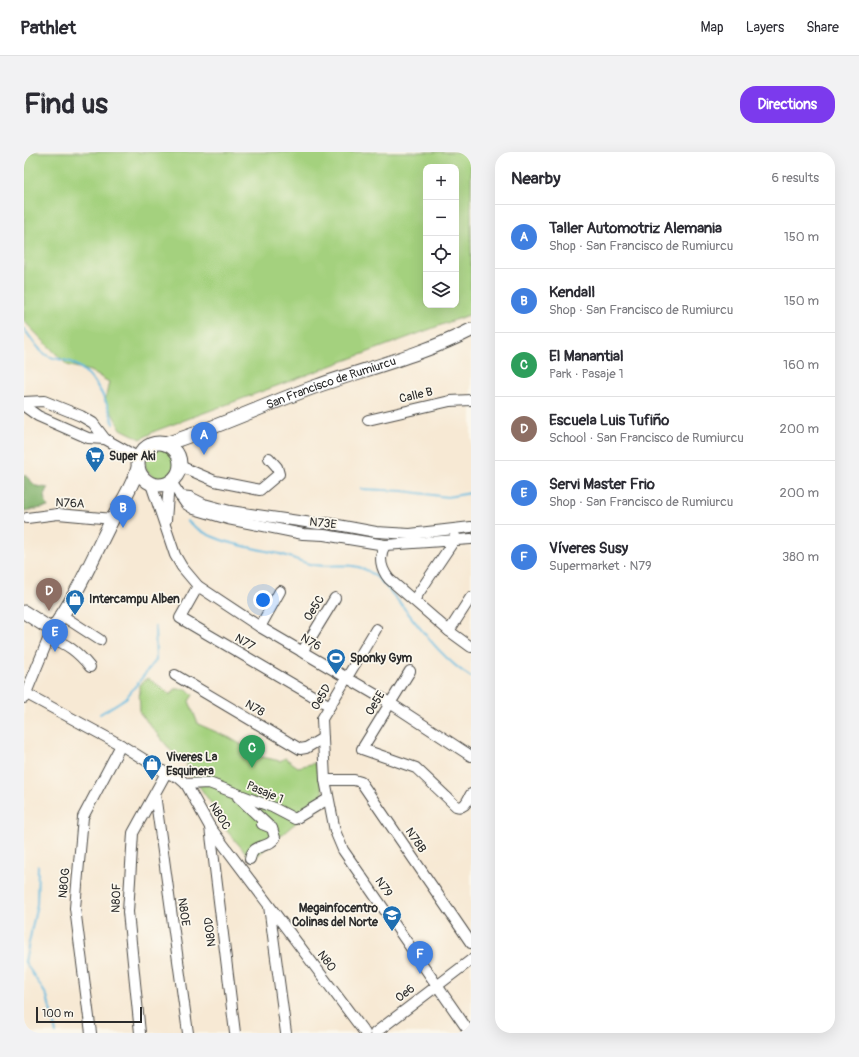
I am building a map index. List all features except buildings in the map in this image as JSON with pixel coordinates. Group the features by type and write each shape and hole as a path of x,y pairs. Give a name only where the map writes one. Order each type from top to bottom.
{"main road":[{"name":"San Francisco de Rumiurcu","path":"165,444 192,436 318,386 371,370 471,330"},
{"path":"138,463 140,474 151,484 160,486 170,482 177,475 179,461 192,436"},
{"path":"24,612 50,634 63,616 94,559 113,519 127,497 138,463 146,447 158,443 165,444 173,449 179,461"},
{"path":"127,497 136,490 151,484"}],"street":[{"name":"Calle B","path":"368,420 450,401 471,400"},
{"path":"24,402 44,401 81,416 93,423 105,439 138,463"},
{"path":"24,406 38,416 88,438 105,439"},
{"path":"179,461 215,481 260,490 279,474 277,467 269,458"},
{"name":"N73E","path":"170,482 180,496 194,509 229,515 303,534 316,536 324,535 384,545 471,539"},
{"name":"N76","path":"165,526 170,482"},
{"name":"N76","path":"151,484 175,556 198,586 260,627 390,703 471,756"},
{"name":"N76A","path":"27,518 58,514 113,519"},
{"name":"N73E","path":"229,515 304,521 319,524 326,523 376,532 410,534 471,527"},
{"path":"303,534 304,521"},
{"path":"316,536 319,524"},
{"path":"414,600 455,539 453,528"},
{"path":"384,545 381,561 383,570 389,579 448,631 471,647"},
{"name":"N77","path":"198,586 180,618 330,706"},
{"path":"260,627 280,591"},
{"path":"448,631 471,597"},
{"name":"Oe5C","path":"302,652 335,598"},
{"path":"63,616 100,640"},
{"name":"Oe5D","path":"323,738 322,719 376,629"},
{"path":"90,668 81,655 50,634 24,696 121,745 166,773 178,777 186,784"},
{"name":"Oe5E","path":"410,671 362,749 416,768 453,804 460,807 465,805 471,794"},
{"name":"N78","path":"175,675 300,749 306,748 323,738"},
{"name":"N79","path":"323,738 325,780 334,832 339,843 436,985 468,1026"},
{"name":"N80G","path":"91,1033 75,908 83,817 121,745"},
{"name":"N80F","path":"140,1033 128,912 133,833 166,773"},
{"name":"N78B","path":"325,780 354,780 361,782 471,943"},
{"name":"Pasaje 1","path":"186,784 208,784 233,792 272,806 294,819 328,799"},
{"name":"N80C","path":"186,784 210,827 269,904 286,1033"},
{"path":"233,792 272,828 275,838 272,843 255,849 251,853 250,860"},
{"name":"N80E","path":"155,794 188,1033"},
{"path":"262,824 272,828"},
{"name":"N80D","path":"210,827 235,1033"},
{"name":"N80","path":"269,904 365,1033"},
{"name":"Oe6","path":"374,1033 471,960"}],"green space":[{"path":"24,152 471,152 471,314 155,431 141,439 121,429 105,401 109,382 90,371 67,365 24,321"},
{"path":"160,448 171,452 175,463 171,474 160,478 149,474 145,463 149,452"},
{"path":"24,474 36,486 48,488 44,498 48,507 24,511"},
{"path":"148,678 171,695 175,689 187,689 193,695 189,701 198,724 230,738 262,757 280,761 285,758 298,767 315,763 325,798 252,860 221,824 211,803 187,769 187,759 177,758 140,713 139,685"}],"waterway":[{"path":"24,329 43,353 53,358 73,363 88,374 104,398 113,424"},
{"path":"361,489 404,491 447,497 471,493"},
{"path":"187,521 208,535 231,543 280,554 314,565 348,565 368,571 377,577 441,653 460,670 471,677"},
{"path":"100,714 126,698 156,660 155,627"},
{"path":"38,866 37,904 25,962 47,996 56,1033"}],"place":[{"name":"Taller Automotriz Alemania","path":"204,455"},
{"name":"Super Aki","path":"95,473"},
{"name":"Kendall","path":"123,528"},
{"name":"Escuela Luis Tufiño","path":"49,611"},
{"name":"Intercampu Alben","path":"75,616"},
{"name":"Servi Master Frio","path":"55,652"},
{"name":"Sponky Gym","path":"336,675"},
{"name":"El Manantial","path":"252,768"},
{"name":"Viveres La Esquinera","path":"152,781"},
{"name":"Megainfocentro Colinas del Norte","path":"392,932"},
{"name":"Víveres Susy","path":"420,974"}]}
